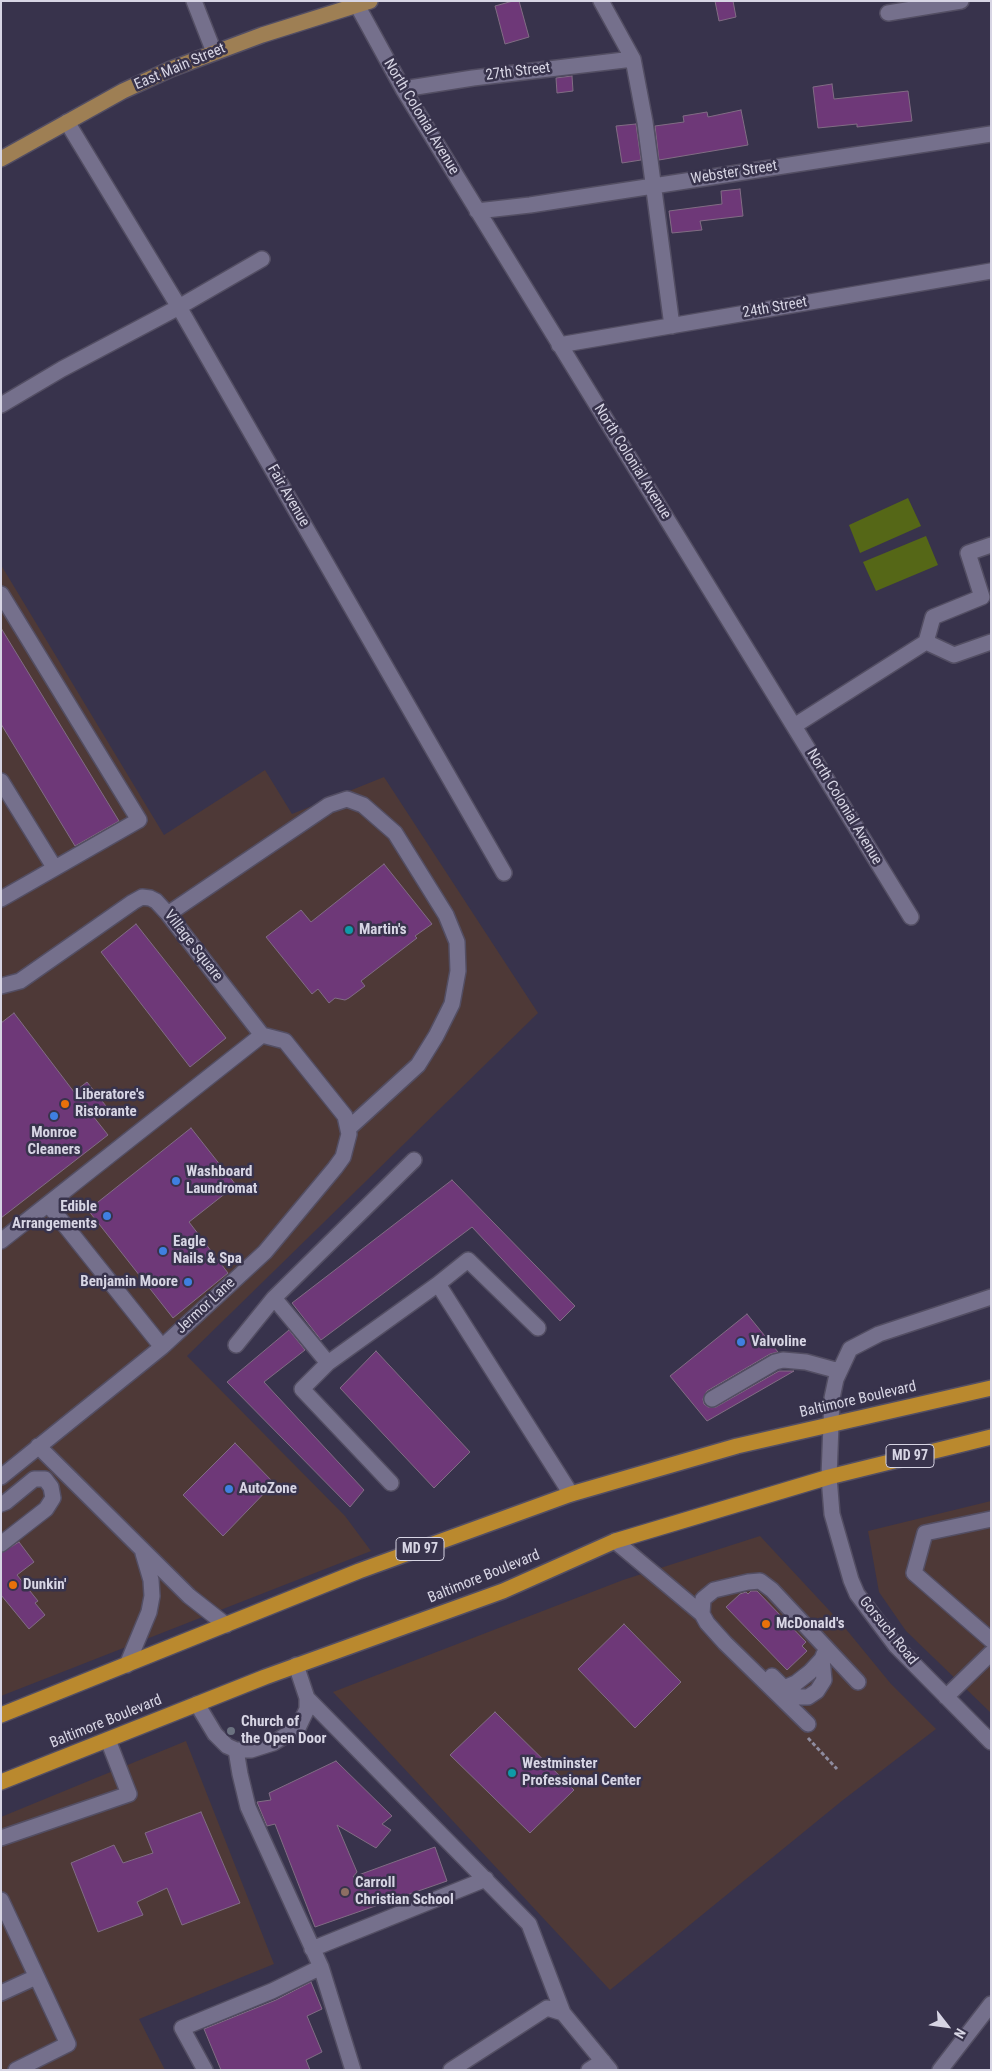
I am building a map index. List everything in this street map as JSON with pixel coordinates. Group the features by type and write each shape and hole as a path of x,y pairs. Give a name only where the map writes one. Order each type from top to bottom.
{"highway":[{"name":"Baltimore Boulevard","path":"1,1715 358,1571 571,1494 737,1446 991,1388"},
{"name":"Baltimore Boulevard","path":"1,1782 296,1665 503,1591 615,1541 829,1476 991,1437"}],"main road":[{"name":"East Main Street","path":"1,159 123,91 214,52 363,3"}],"street":[{"path":"194,1 214,52"},
{"path":"601,1 634,59 672,326"},
{"path":"888,13 961,1"},
{"name":"North Colonial Avenue","path":"363,3 402,89 911,917"},
{"name":"27th Street","path":"402,89 473,78 634,59"},
{"name":"Fair Avenue","path":"67,122 179,307 504,873"},
{"name":"Webster Street","path":"477,212 991,134"},
{"path":"1,405 62,369 179,307 262,259"},
{"name":"24th Street","path":"559,345 991,271"},
{"path":"794,726 926,642 933,617 986,595 968,554 991,545"},
{"path":"1,594 139,820 1,899"},
{"path":"926,642 954,656 991,642"},
{"path":"1,781 54,867"},
{"path":"1,1240 262,1035 285,1041 345,1116 348,1128 418,1065 436,1036 452,1004 458,971 457,942 446,915 395,832 363,805 347,799 329,805 168,914"},
{"name":"Village Square","path":"1,986 20,982 112,916 142,897 156,901 168,914 262,1035"},
{"name":"Jermor Lane","path":"1,1477 162,1347 265,1252 339,1162 348,1141 348,1128"},
{"path":"236,1345 274,1298 414,1160"},
{"path":"48,1204 162,1347"},
{"path":"391,1483 302,1389 328,1363 438,1284 468,1260 538,1328"},
{"path":"438,1284 571,1494"},
{"name":"Gorsuch Road","path":"991,1297 879,1334 864,1340 850,1350 839,1372 832,1398 829,1476 832,1514 851,1580 857,1594 896,1646 991,1742"},
{"path":"274,1298 328,1363"},
{"path":"712,1400 775,1362 783,1360 806,1362 839,1372"},
{"path":"38,1446 189,1596 226,1625"},
{"path":"1,1504 34,1479 45,1479 51,1488 53,1498 46,1509 1,1544"},
{"path":"991,1519 925,1533 914,1573 991,1640"},
{"path":"615,1541 702,1614 707,1624 808,1724"},
{"path":"127,1665 149,1612 152,1596 152,1580 143,1551"},
{"path":"702,1614 703,1599 714,1590 760,1581 772,1590 824,1653 858,1682"},
{"path":"746,1663 771,1676 799,1698 808,1697 817,1691 824,1680 824,1653"},
{"path":"946,1697 991,1653"},
{"path":"296,1665 308,1698 529,1924 563,2013 606,2065 589,2070"},
{"path":"197,1704 215,1734 227,1746 236,1750 250,1750 273,1742 298,1728 307,1709 308,1698"},
{"path":"1,1838 129,1794 108,1740"},
{"path":"236,1750 248,1807 320,1967 353,2070"},
{"path":"312,1949 486,1880"},
{"path":"1,1900 8,1934 36,1977 68,2044 16,2070"},
{"path":"205,2070 182,2028 272,1991 320,1967"},
{"path":"1,1993 36,1977"},
{"path":"940,2070 991,2004"},
{"path":"451,2070 547,2008 563,2013"}],"shaded area":[{"path":"1,565 164,835 265,770 292,814 384,777 538,1013 187,1356 345,1516 371,1551 1,1696"},
{"path":"991,1501 991,1713 906,1631 879,1592 868,1531"},
{"path":"760,1536 841,1623 891,1684 936,1729 843,1800 610,1990 333,1692 623,1580"},
{"path":"186,1741 274,1964 139,2019 165,2070 1,2070 1,1817"}],"green space":[{"path":"908,498 921,526 860,553 849,525"},
{"path":"926,536 938,565 876,591 863,562"}],"building":[{"path":"519,1 529,37 505,44 495,6"},
{"path":"715,1 733,1 736,17 719,21"},
{"path":"572,76 573,91 557,93 556,78"},
{"path":"832,84 834,99 908,91 912,121 857,127 857,124 818,128 813,87"},
{"path":"741,110 748,145 659,160 655,126 684,122 683,116 707,112 708,117"},
{"path":"636,124 641,160 622,163 616,126"},
{"path":"740,189 743,216 700,221 702,230 672,233 669,211 722,204 721,191"},
{"path":"1,628 119,821 75,846 1,724"},
{"name":"Martin's","path":"384,864 432,924 415,936 417,938 361,981 365,986 345,1000 335,998 329,1003 318,989 312,994 266,937 301,910 311,922"},
{"path":"136,924 226,1038 190,1067 101,952"},
{"path":"14,1013 74,1092 87,1082 106,1106 93,1116 108,1135 1,1218 1,1023"},
{"path":"191,1128 236,1185 189,1222 228,1273 173,1318 88,1210"},
{"path":"452,1180 575,1306 560,1321 472,1227 321,1340 292,1303"},
{"name":"Valvoline","path":"747,1314 778,1352 770,1354 707,1391 703,1399 704,1404 708,1407 716,1407 779,1371 794,1371 707,1421 670,1376"},
{"path":"289,1330 305,1350 264,1382 364,1490 350,1507 227,1382"},
{"path":"376,1351 470,1452 434,1488 340,1388"},
{"name":"AutoZone","path":"235,1443 274,1483 223,1536 183,1495"},
{"name":"Dunkin'","path":"19,1542 34,1562 17,1575 38,1601 35,1603 45,1615 29,1629 1,1595 1,1553"},
{"name":"McDonald's","path":"751,1591 757,1591 806,1642 802,1646 807,1651 787,1670 726,1607 740,1594 746,1592 748,1594"},
{"path":"624,1624 681,1682 635,1728 578,1669"},
{"name":"Westminster Professional Center","path":"495,1712 574,1790 530,1833 450,1755"},
{"path":"336,1761 392,1816 382,1824 391,1830 376,1848 337,1825 357,1872 353,1877 435,1847 447,1881 315,1927 275,1824 267,1826 257,1802 271,1800 269,1793"},
{"path":"201,1812 240,1903 182,1925 167,1888 137,1902 143,1915 98,1932 71,1863 114,1845 123,1863 153,1853 145,1833"},
{"path":"311,1982 322,2009 307,2016 322,2052 306,2060 310,2070 221,2070 204,2029 276,2000"}],"place":[{"name":"Martin's","path":"349,930"},
{"name":"Liberatore's Ristorante","path":"65,1104"},
{"name":"Monroe Cleaners","path":"54,1116"},
{"name":"Washboard Laundromat","path":"176,1181"},
{"name":"Edible Arrangements","path":"107,1216"},
{"name":"Eagle Nails & Spa","path":"163,1251"},
{"name":"Benjamin Moore","path":"188,1282"},
{"name":"Valvoline","path":"741,1342"},
{"name":"AutoZone","path":"229,1489"},
{"name":"Dunkin'","path":"13,1585"},
{"name":"McDonald's","path":"766,1624"},
{"name":"Church of the Open Door","path":"231,1731"},
{"name":"Westminster Professional Center","path":"512,1773"},
{"name":"Carroll Christian School","path":"345,1892"}]}
